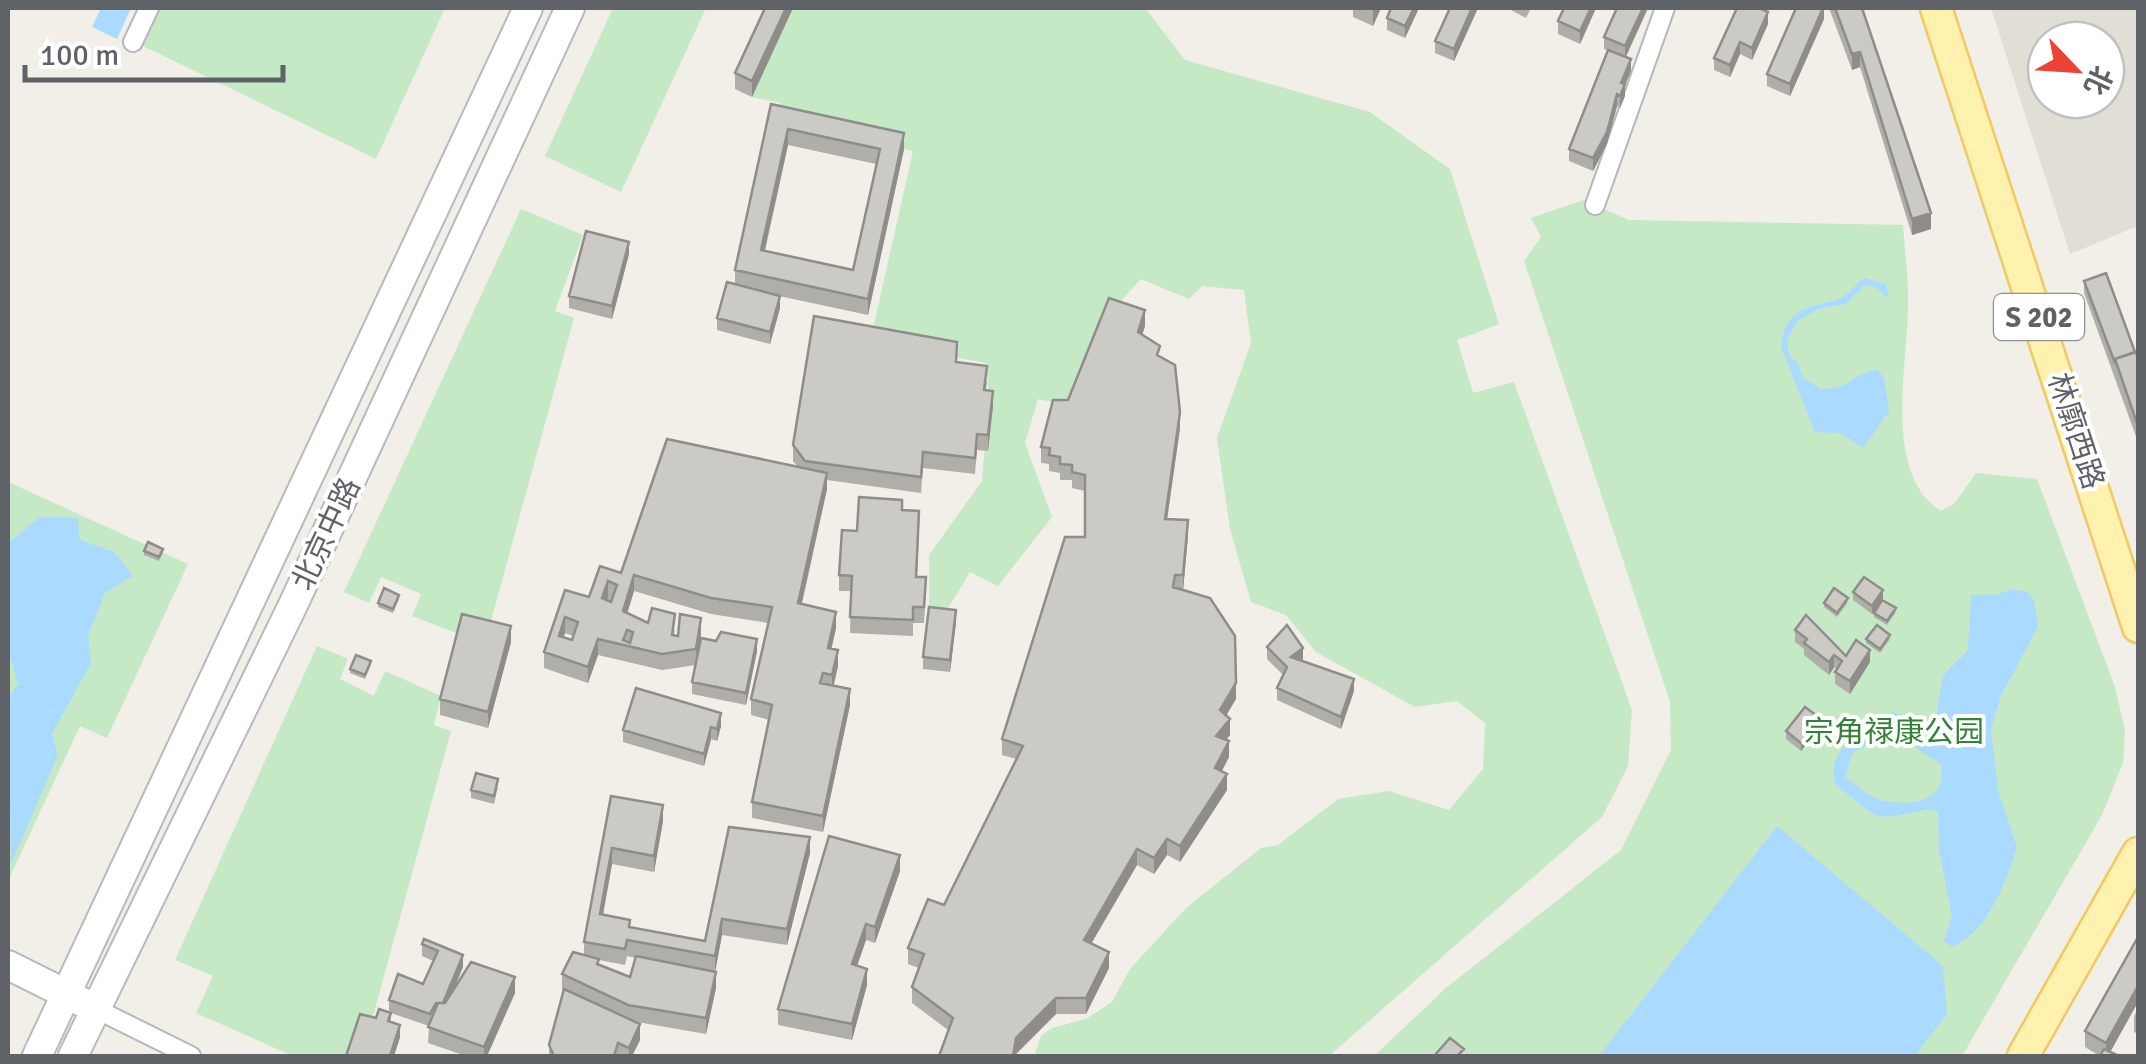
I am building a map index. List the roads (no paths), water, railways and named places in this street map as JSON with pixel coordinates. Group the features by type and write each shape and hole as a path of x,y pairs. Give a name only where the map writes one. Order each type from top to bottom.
{"main road":[{"name":"北京中路","path":"37,1056 528,8"},
{"name":"北京中路","path":"73,1056 293,605 570,8"},
{"name":"林廓西路","path":"1936,8 2138,627"},
{"path":"2023,1056 2138,853"},
{"path":"8,965 96,1009"}],"street":[{"path":"133,42 149,8"},
{"path":"1596,206 1666,8"},
{"path":"96,1009 191,1056"}],"water":[{"path":"101,8 131,8 117,39 92,27"},
{"path":"1864,278 1886,284 1889,299 1875,287 1864,285 1848,303 1818,309 1798,321 1787,340 1790,358 1797,360 1803,377 1820,389 1839,387 1869,371 1877,370 1884,377 1889,412 1863,448 1840,433 1815,432 1781,347 1793,316 1842,297"},
{"path":"39,517 78,518 79,539 114,552 133,576 105,593 88,636 91,663 52,734 58,755 11,864 8,698 18,684 8,649 8,544"},
{"path":"2011,589 2027,592 2034,600 2038,627 2000,698 1991,731 1999,795 2017,846 1994,905 1976,930 1952,947 1944,941 1952,916 1939,850 1938,813 1932,809 1889,817 1873,813 1836,785 1833,772 1835,760 1849,741 1892,712 1922,721 1936,717 1943,675 1968,650 1971,595 1996,595","holes":["1895,722 1914,729 1917,749 1941,764 1942,777 1933,794 1914,802 1880,800 1845,777 1853,752 1887,736"]},
{"path":"1777,826 1943,966 1947,1015 1914,1056 1599,1056"}],"park label":[{"name":"宗角禄康公园","path":"1894,732"}]}
